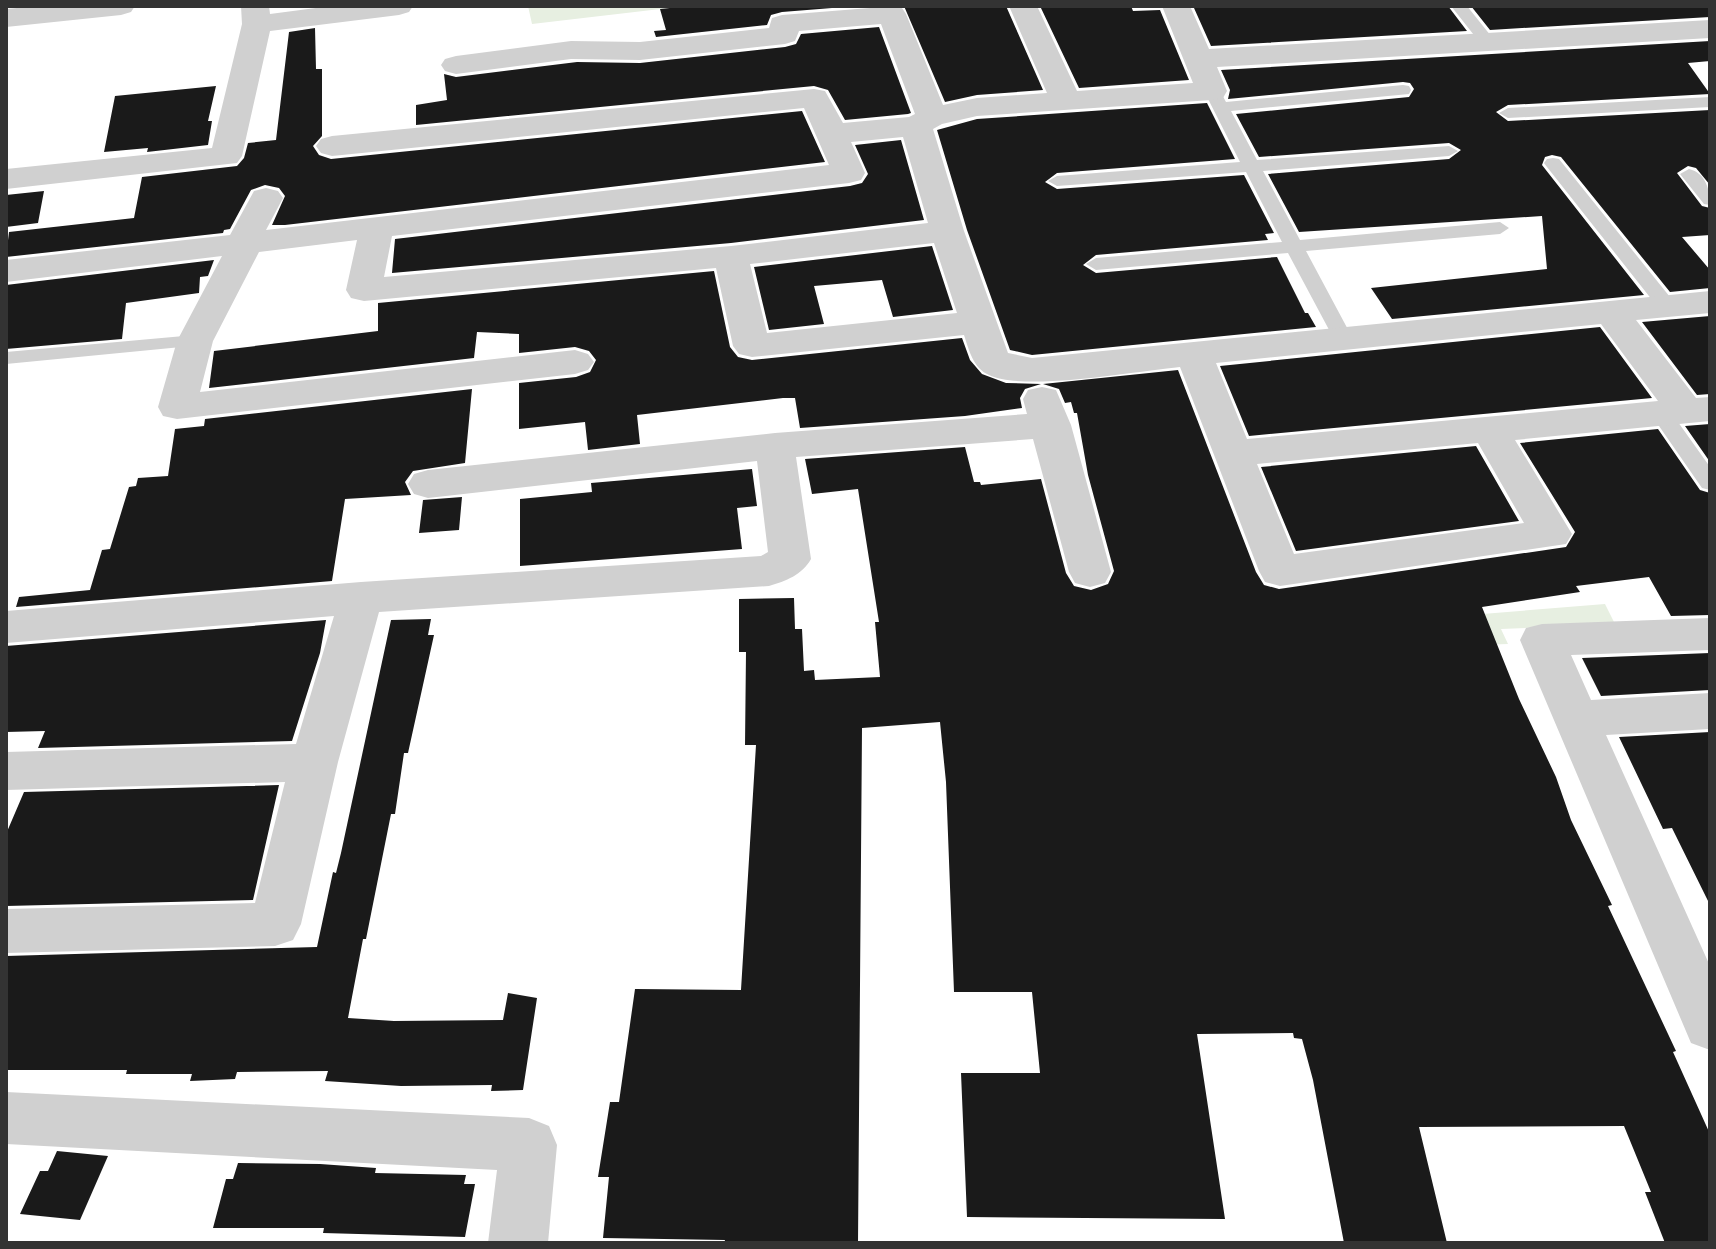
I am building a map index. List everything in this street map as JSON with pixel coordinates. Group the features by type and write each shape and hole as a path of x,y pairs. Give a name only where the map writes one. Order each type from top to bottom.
{"street":[{"path":"6,18 121,6"},
{"path":"6,179 226,156 256,15 391,6"},
{"path":"1023,6 1066,101"},
{"path":"832,134 924,122 977,107 1066,101 1217,99 1176,6"},
{"path":"6,271 849,173 782,24 892,14 924,122 947,231 991,359 1002,367 1032,370 1710,302"},
{"path":"1197,59 1710,29"},
{"path":"456,65 571,50 640,51 800,66"},
{"path":"332,146 800,66"},
{"path":"266,198 195,341 177,407 575,362"},
{"path":"377,228 364,290 731,256 947,231"},
{"path":"731,256 755,363 978,322"},
{"path":"1611,313 1686,411"},
{"path":"1193,353 1280,571 1551,534 1490,430"},
{"path":"1032,370 1051,425 1090,572"},
{"path":"1233,453 1686,411"},
{"path":"428,484 775,446 1051,425"},
{"path":"6,627 361,598 769,571 790,559 775,446"},
{"path":"6,931 275,924 314,762 361,598"},
{"path":"1710,634 1542,640 1710,1026"},
{"path":"1576,719 1710,711"},
{"path":"6,771 314,762"},
{"path":"6,1118 529,1145 518,1243"}],"lane":[{"path":"1459,6 1487,41"},
{"path":"1342,337 1217,99 1403,90"},
{"path":"1508,113 1710,102"},
{"path":"1057,181 1449,151"},
{"path":"1553,163 1667,306"},
{"path":"1689,174 1710,200"},
{"path":"1096,264 1500,228"},
{"path":"6,358 195,341"},
{"path":"1686,411 1710,483"}],"shaded area":[{"path":"528,6 686,6 532,24"},
{"path":"1605,604 1615,624 1501,629 1508,644 1421,647 1408,620"}],"building":[{"path":"689,6 857,6 782,12 771,15 767,25 656,37 654,31 666,30 660,9"},
{"path":"904,6 1006,6 1043,90 977,95 945,102"},
{"path":"1040,6 1131,6 1133,11 1160,10 1189,80 1079,88"},
{"path":"1448,6 1467,31 1211,46 1194,8"},
{"path":"1471,6 1710,6 1710,17 1490,30"},
{"path":"879,27 911,113 845,120 828,90 814,86 416,125 416,105 447,100 444,74 456,77 577,62 640,63 785,47 796,44 801,34"},
{"path":"315,28 316,69 322,69 322,136 313,146 319,155 331,159 802,111 825,162 285,225 272,225 285,196 279,188 265,185 251,190 230,229 223,233 6,257 9,232 134,218 142,177 237,166 244,158 248,143 276,140 289,32"},
{"path":"1710,41 1710,61 1688,63 1710,94 1508,105 1496,112 1508,121 1710,110 1710,185 1696,168 1688,166 1677,173 1702,206 1710,208 1710,235 1682,237 1710,270 1710,288 1670,292 1561,157 1552,155 1545,157 1542,165 1644,295 1392,319 1371,288 1547,269 1542,216 1299,232 1268,174 1449,159 1461,150 1449,143 1259,157 1236,114 1409,97 1414,89 1410,83 1403,82 1228,99 1230,90 1221,70"},
{"path":"216,86 208,121 212,121 208,145 147,152 148,148 104,152 115,96"},
{"path":"1207,103 1235,159 1057,173 1045,182 1057,189 1244,175 1274,233 1265,234 1268,240 1096,255 1083,265 1096,273 1277,257 1305,313 1316,327 1032,355 1010,350 967,230 937,130 977,119"},
{"path":"901,140 924,220 731,243 392,273 395,239 850,186 862,183 868,174 855,145"},
{"path":"44,191 38,223 6,227 6,195"},
{"path":"932,246 953,310 893,317 882,280 814,286 824,324 769,330 754,267"},
{"path":"214,260 208,276 200,277 199,293 126,303 122,339 6,349 6,285"},
{"path":"714,271 730,347 738,357 752,360 962,338 970,360 982,374 1006,383 1041,384 1025,389 1020,398 1022,408 965,416 800,428 795,398 637,415 640,444 588,450 585,422 519,429 519,383 576,377 590,372 596,360 589,351 575,347 519,353 519,334 477,332 474,358 209,388 214,351 378,331 378,303"},
{"path":"1710,316 1710,394 1697,395 1642,322"},
{"path":"1600,327 1652,398 1249,436 1220,366"},
{"path":"1178,370 1256,572 1264,585 1279,589 1566,547 1575,532 1520,443 1658,429 1700,490 1710,493 1710,615 1671,616 1649,577 1576,586 1580,592 1482,607 1519,699 1556,777 1571,820 1612,905 1608,906 1676,1051 1673,1052 1710,1134 1710,1243 1665,1243 1645,1192 1651,1192 1624,1126 1419,1127 1447,1243 1344,1243 1313,1080 1302,1039 1294,1038 1293,1033 1197,1034 1225,1219 967,1217 961,1073 1040,1073 1032,992 954,992 946,782 940,722 862,728 858,1243 724,1243 725,1240 603,1238 609,1177 598,1177 610,1102 619,1102 635,989 741,990 756,745 745,745 746,652 739,652 739,599 794,598 795,629 802,629 804,671 814,670 815,680 880,677 875,622 879,622 858,489 812,494 805,459 965,447 974,482 981,485 1041,479 1066,573 1074,586 1091,590 1108,584 1114,571 1088,475 1077,413 1074,413 1071,402 1065,403 1059,389 1043,384"},
{"path":"472,389 465,463 413,471 405,482 411,495 345,499 332,581 16,607 19,597 90,590 102,550 110,549 129,487 136,486 138,478 168,476 175,429 204,426 205,419"},
{"path":"1710,424 1710,462 1685,426"},
{"path":"1476,446 1519,521 1296,551 1261,467"},
{"path":"752,469 757,506 737,508 742,549 520,566 520,499 592,492 591,483"},
{"path":"462,497 459,530 419,533 423,500"},
{"path":"431,619 428,635 434,635 408,753 404,753 395,814 391,814 348,1018 394,1021 503,1020 508,993 537,998 523,1090 491,1091 492,1085 401,1086 325,1081 328,1071 237,1072 235,1079 190,1081 192,1074 126,1074 127,1070 6,1070 6,956 317,947 333,872 336,873 341,853 391,620"},
{"path":"326,620 320,653 292,741 38,748 45,731 6,732 6,646"},
{"path":"1710,653 1710,690 1601,696 1582,658"},
{"path":"1710,732 1710,905 1672,828 1663,829 1619,737"},
{"path":"279,785 253,900 6,906 6,834 24,792"},
{"path":"57,1151 108,1156 80,1220 20,1214 40,1171 48,1171"},
{"path":"238,1163 320,1164 376,1168 375,1173 466,1175 464,1184 475,1184 465,1237 323,1233 324,1228 213,1228 226,1179 233,1179"}]}
